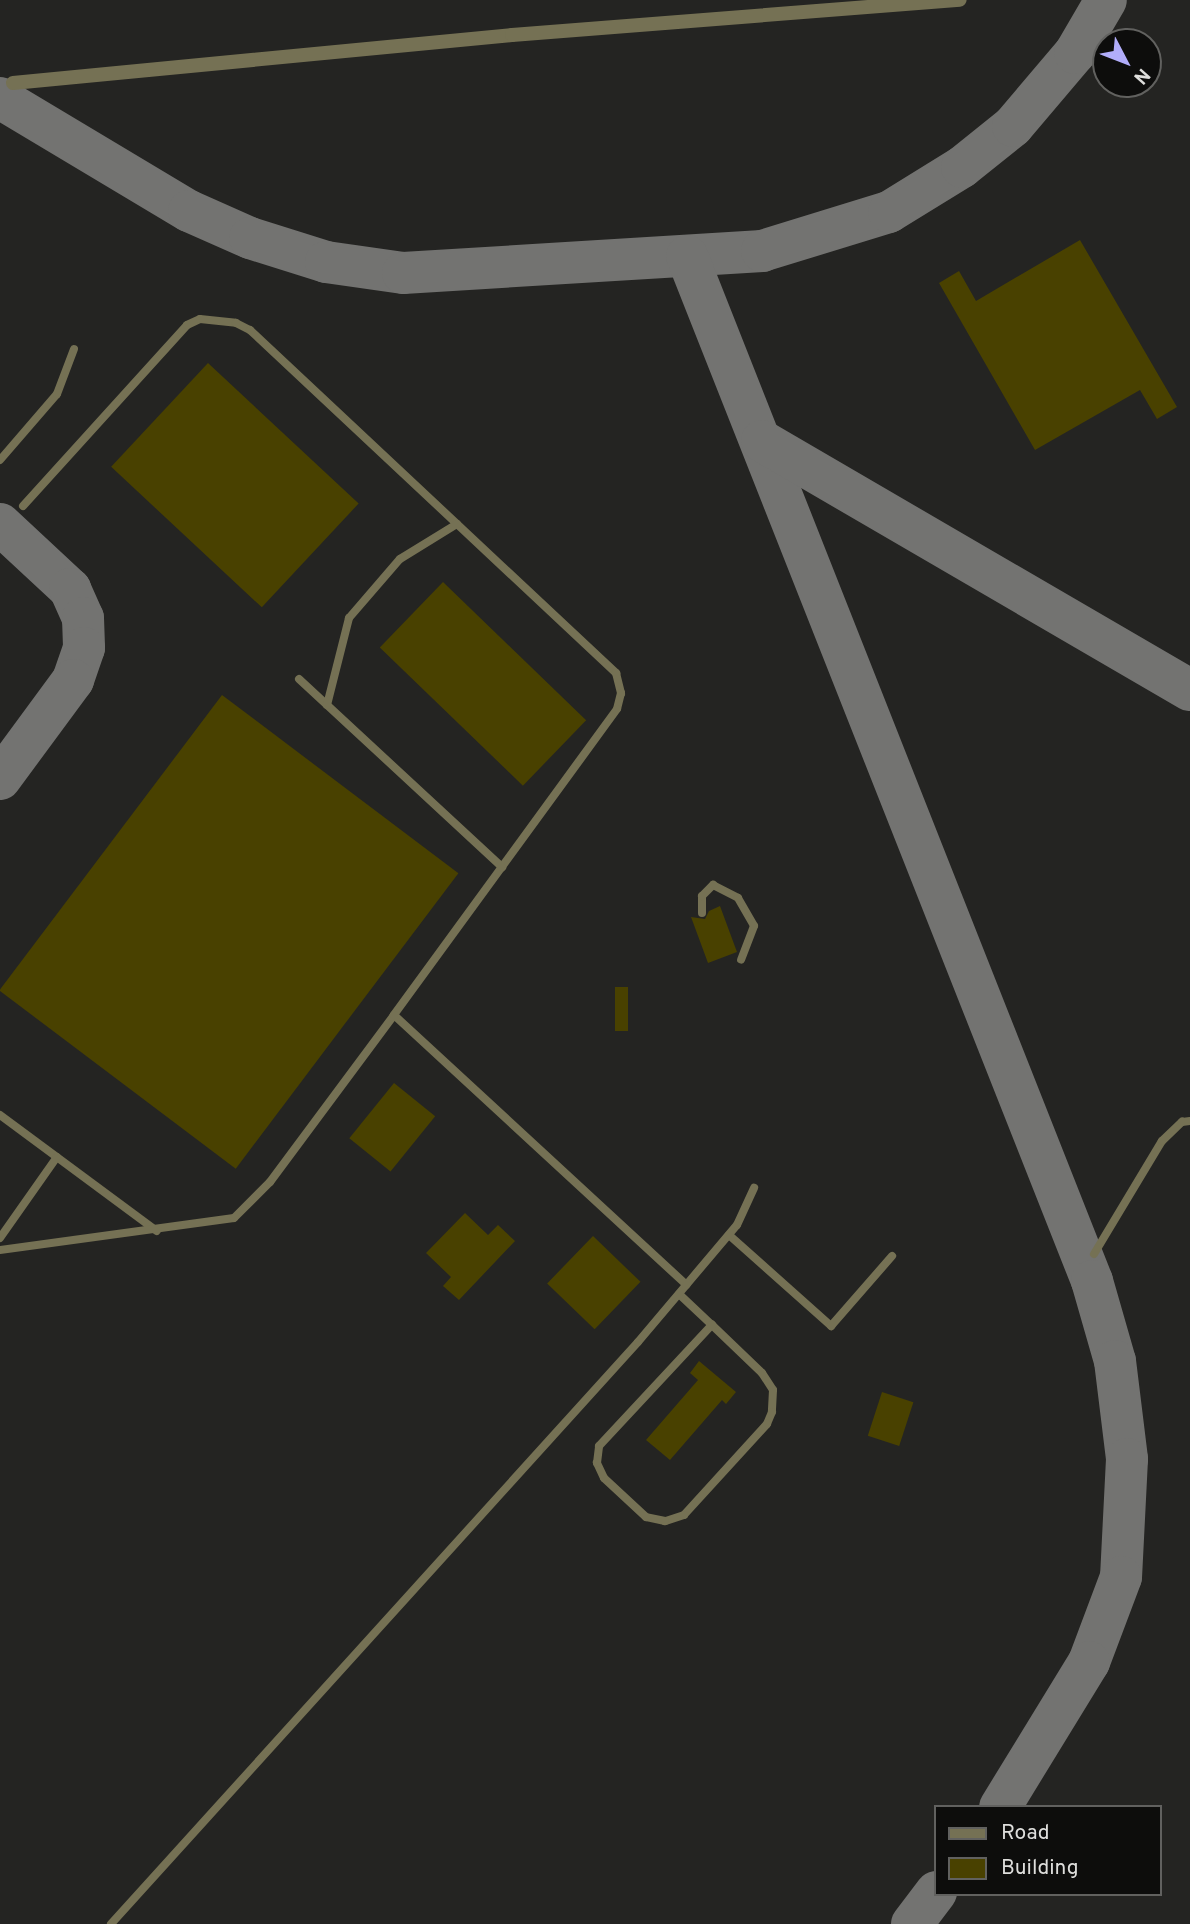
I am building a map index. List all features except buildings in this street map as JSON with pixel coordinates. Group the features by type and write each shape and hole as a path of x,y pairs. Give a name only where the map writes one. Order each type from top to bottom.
{"street":[{"path":"13,83 526,34 960,0"}],"lane":[{"path":"0,1250 157,1231 234,1218 252,1204 607,724 621,693 616,673 250,330 209,319 187,325 23,506"},
{"path":"0,460 57,394 74,349"},
{"path":"327,705 349,618 400,559 457,524"},
{"path":"299,679 502,867"},
{"path":"702,913 702,896 713,885 738,898 754,926 741,960"},
{"path":"394,1015 687,1285"},
{"path":"0,1115 157,1231"},
{"path":"1094,1254 1162,1141 1182,1122 1190,1121"},
{"path":"0,1238 57,1157"},
{"path":"111,1924 467,1535 687,1285 729,1235 754,1188"},
{"path":"729,1235 831,1326 892,1256"},
{"path":"679,1294 712,1325 762,1373 772,1390 772,1412 767,1424 684,1515 665,1521 646,1517 604,1478 597,1463 599,1446 712,1325"}],"taxiway":[{"path":"0,98 189,211 250,238 326,262 403,273 762,251 889,212 962,167 1013,126 1075,53 1106,0"},
{"path":"687,256 1092,1281 1115,1361 1127,1459 1121,1577 1089,1662 1001,1805"},
{"path":"762,441 1190,690"},
{"path":"0,524 70,589 83,618 84,648 73,680 0,779"},
{"path":"912,1924 934,1895"}]}
